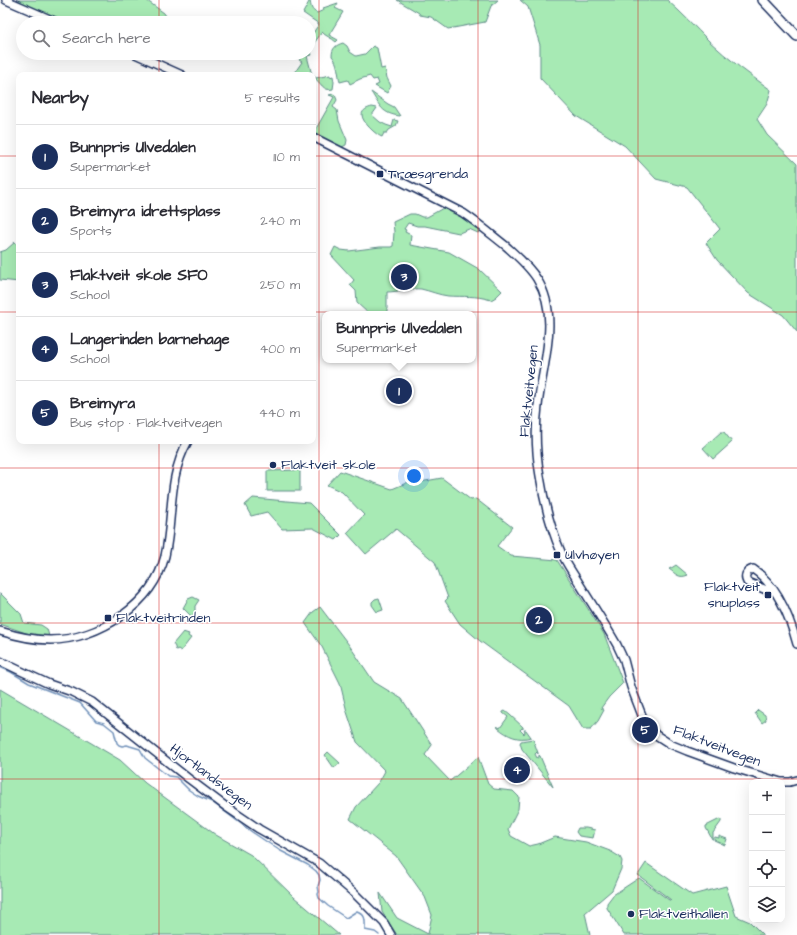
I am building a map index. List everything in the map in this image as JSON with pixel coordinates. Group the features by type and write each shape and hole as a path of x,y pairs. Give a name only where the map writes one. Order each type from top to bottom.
{"highway":[{"path":"763,0 797,36"}],"main road":[{"path":"6,0 43,16"},
{"path":"149,60 175,72"},
{"name":"Flaktveitvegen","path":"316,139 463,213 476,221 530,268 547,299 549,310 550,324 536,424 537,449 539,475 544,500 561,553 617,645 624,660 631,687 643,718 656,735 670,744 687,751 734,768 771,779"},
{"path":"0,630 20,636 45,640 77,636 104,627 137,603 154,580 162,564 168,540 174,477 177,464 187,444"},
{"path":"774,591 792,627 797,644"},
{"name":"Hjortlandsvegen","path":"0,661 48,684 72,692 92,702 225,806 259,829 319,863 354,893 384,924 391,935"},
{"name":"Flaktveitvegen","path":"785,782 797,780"}],"green space":[{"path":"6,0 146,0 166,16 38,16"},
{"path":"310,0 312,8 317,13 324,10 323,8 338,3 335,8 343,12 329,35 338,40 336,42 322,32 316,40 316,28 319,24 316,22 316,16 307,16 303,13"},
{"path":"397,0 498,0 491,6 485,22 448,29 431,17 420,15"},
{"path":"520,0 667,0 716,48 771,90 767,104 757,119 767,135 797,164 797,332 783,315 748,293 717,260 706,243 720,229 687,187 656,179 625,146 576,116 540,78 540,45 528,7"},
{"path":"343,43 347,46 350,52 356,56 365,54 373,46 377,48 381,69 385,68 387,78 391,86 387,93 375,86 379,84 377,79 373,80 370,76 350,84 348,80 340,82 337,65 332,53 335,47"},
{"path":"299,60 308,60 311,72 295,72 302,62"},
{"path":"330,75 330,77 333,76 333,89 330,90 324,88 316,78"},
{"path":"371,92 394,107 400,116 385,111 379,105"},
{"path":"333,94 337,100 333,107 337,110 339,121 347,140 346,145 342,147 316,133 317,127 334,97 329,95"},
{"path":"372,107 377,108 372,115 380,122 392,127 394,120 398,121 396,126 387,133 384,133 382,137 370,128 364,121 362,115 364,111"},
{"path":"445,207 481,231 478,233 469,229 459,233 425,226 417,226 408,223 404,229 406,230 405,232 411,235 410,245 449,252 479,269 502,291 491,300 485,298 445,295 421,289 387,292 387,311 366,311 357,303 356,291 350,285 354,280 331,255 335,247 341,250 349,251 391,247 393,246 393,222 410,214 427,217"},
{"path":"15,242 16,243 16,282 0,280 0,252 6,250"},
{"path":"721,432 724,432 732,442 713,459 703,448"},
{"path":"300,470 300,491 267,491 267,471"},
{"path":"340,471 392,489 411,481 420,482 442,478 471,500 476,499 512,527 497,546 511,556 557,560 604,634 623,683 609,697 601,708 604,710 598,721 591,729 583,729 569,706 480,641 460,624 445,601 448,598 435,562 396,529 366,554 347,533 364,515 342,492 327,485"},
{"path":"253,498 309,503 341,535 336,540 313,528 282,529 267,512 251,516 245,505"},
{"path":"676,565 688,575 680,576 669,569"},
{"path":"0,593 21,614 24,623 41,625 47,629 49,636 26,633 0,624"},
{"path":"193,597 199,600 195,606 195,614 191,616 183,608 188,599"},
{"path":"379,598 383,610 377,612 372,605 372,602"},
{"path":"320,607 349,645 374,682 402,699 432,745 425,755 450,781 478,757 488,784 494,789 513,791 519,797 518,809 508,829 511,836 529,846 555,837 586,842 610,851 620,857 622,861 621,869 612,890 585,913 590,935 397,935 382,912 380,893 397,918 428,934 432,915 425,897 396,856 350,819 356,807 379,782 385,771 357,742 347,712 340,683 322,647 305,623 313,612"},
{"path":"183,632 189,634 188,636 191,638 181,651 178,649 176,650 173,644"},
{"path":"0,689 120,760 145,783 216,835 251,855 294,897 339,935 0,935"},
{"path":"758,710 765,715 766,720 762,723 755,713"},
{"path":"505,711 523,727 523,729 522,728 520,730 524,734 524,730 526,730 531,737 513,737 498,728 497,726 500,728 508,717 503,713"},
{"path":"533,739 538,753 537,752 535,754 537,758 539,755 540,756 553,787 522,749 520,743 521,741"},
{"path":"328,752 340,763 334,768 325,755"},
{"path":"720,819 721,822 713,833 712,839 706,826"},
{"path":"578,828 595,830 593,838 579,836 576,832"},
{"path":"719,836 727,839 725,845 714,840 715,837 719,838"},
{"path":"646,863 692,895 726,886 736,916 749,922 763,935 624,935 607,908 607,903 613,895 639,878 671,900 638,875"}],"waterway":[{"path":"0,667 29,683 80,703 96,721 104,723 114,731 117,743 119,745 127,745 140,749 145,758 168,776 176,777 189,790 212,802 279,850 308,865 316,871 320,880 318,886 319,898 346,918 357,911 365,919 365,930 375,932 379,935"}],"place":[{"name":"Træsgrenda","path":"380,174"},
{"name":"Flaktveit skole SFO","path":"404,277"},
{"name":"Bunnpris Ulvedalen","path":"399,391"},
{"name":"Flaktveit skole","path":"273,465"},
{"name":"Ulvhøyen","path":"557,555"},
{"name":"Flaktveit snuplass","path":"768,595"},
{"name":"Flaktveitrinden","path":"108,618"},
{"name":"Breimyra idrettsplass","path":"539,620"},
{"name":"Breimyra","path":"645,730"},
{"name":"Langerinden barnehage","path":"517,770"},
{"name":"Flaktveithallen","path":"631,914"}]}
